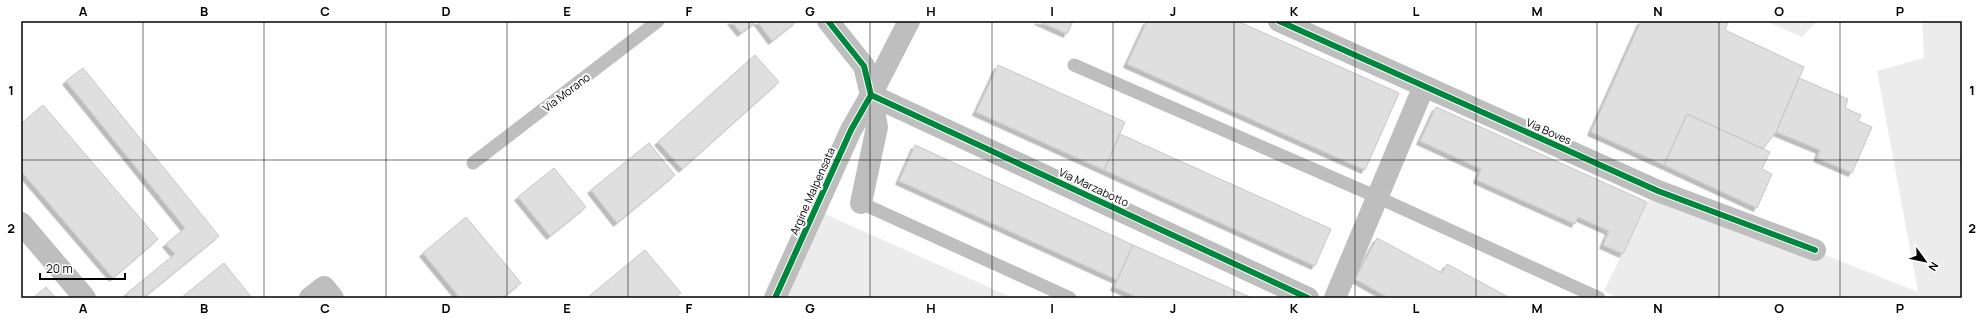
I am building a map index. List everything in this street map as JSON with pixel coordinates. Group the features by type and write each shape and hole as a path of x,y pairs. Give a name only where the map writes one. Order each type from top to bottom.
{"street":[{"path":"828,21 864,66 872,94 877,126 861,203"},
{"name":"Argine Malpensata","path":"775,298 850,130 872,94 909,21"},
{"name":"Via Boves","path":"1279,21 1658,191 1815,250"},
{"path":"1334,298 1424,86"},
{"name":"Via Marzabotto","path":"872,94 1308,298"},
{"path":"21,223 84,298"},
{"path":"310,298 324,287 333,298"}],"lane":[{"name":"Via Morano","path":"473,163 658,21"},
{"path":"1074,65 1377,197 1599,298"},
{"path":"861,203 1070,298"}],"shaded area":[{"path":"1765,21 1817,21 1802,37"},
{"path":"1922,21 1962,21 1962,298 1619,298 1604,291 1655,187 1918,292 1877,71 1924,58"},
{"path":"818,211 1013,298 784,298"}],"building":[{"path":"731,21 757,21 741,33"},
{"path":"757,21 797,21 772,41"},
{"path":"1038,21 1073,21 1067,34"},
{"path":"1147,21 1237,21 1399,93 1365,170 1127,64"},
{"path":"1641,21 1726,21 1728,22 1725,30 1804,67 1776,132 1763,149 1687,114 1664,165 1591,132"},
{"path":"755,55 779,82 682,169 658,142"},
{"path":"998,65 1125,122 1104,170 976,112"},
{"path":"83,68 219,236 143,298 129,298 126,294 175,254 166,244 185,228 66,81"},
{"path":"1799,78 1848,99 1845,108 1861,115 1858,121 1872,127 1852,173 1817,158 1820,150 1776,132"},
{"path":"43,105 158,239 113,278 21,171 21,124"},
{"path":"1436,107 1647,202 1623,254 1603,245 1609,231 1578,217 1575,224 1477,180 1481,169 1420,141"},
{"path":"1687,114 1770,152 1762,169 1772,174 1757,208 1664,165"},
{"path":"1120,134 1331,229 1315,266 1104,170"},
{"path":"649,143 675,175 617,223 591,190"},
{"path":"915,145 1133,245 1117,280 899,181"},
{"path":"554,168 586,207 550,236 518,197"},
{"path":"466,217 521,283 502,298 460,298 423,253"},
{"path":"1377,238 1442,273 1447,264 1510,298 1389,298 1355,279"},
{"path":"1133,245 1252,298 1139,298 1114,287"},
{"path":"645,250 681,293 675,298 587,298"},
{"path":"224,263 252,298 181,298"},
{"path":"46,287 56,298 33,298"}],"cycle path":[{"path":"828,21 864,66 871,95"},
{"path":"1279,21 1658,191 1815,250"},
{"path":"871,95 1308,298"},
{"path":"775,298 851,130 871,95"}]}
